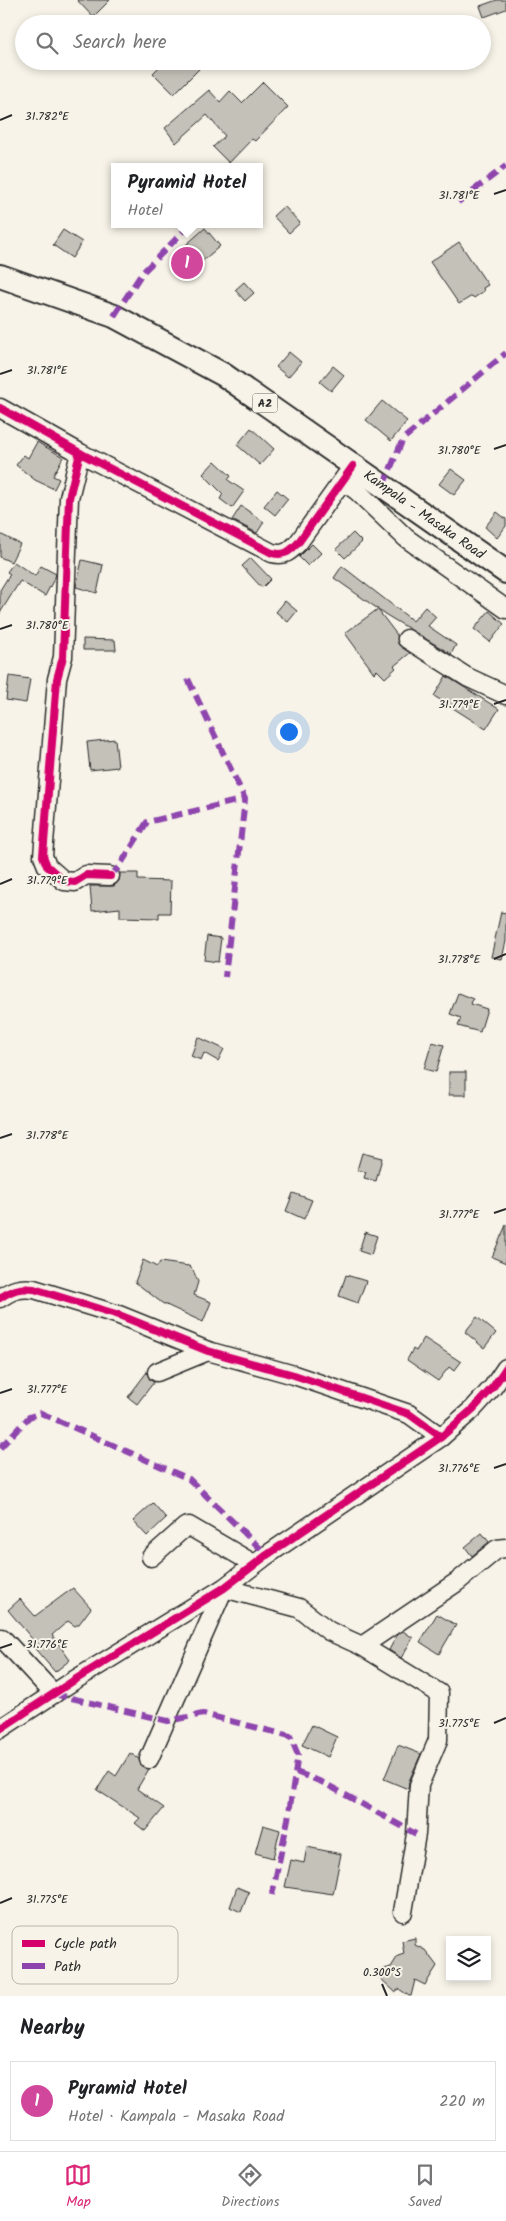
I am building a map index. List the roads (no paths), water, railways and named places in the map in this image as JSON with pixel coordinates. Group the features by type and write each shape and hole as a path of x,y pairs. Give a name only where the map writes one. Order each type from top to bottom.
{"main road":[{"name":"Kampala - Masaka Road","path":"0,276 114,316 198,360 240,386 347,475 506,572"}],"street":[{"path":"0,408 80,453 272,553 288,554 347,475"},
{"path":"80,453 68,498 63,657 57,679 43,856 48,866 64,881 75,882 86,875 110,876"},
{"path":"347,475 350,486 406,538 506,609"},
{"path":"407,639 466,677 506,695"},
{"path":"0,1298 12,1290 22,1288 34,1289 119,1315 208,1351 294,1375 409,1414 441,1436"},
{"path":"157,1372 208,1351"},
{"path":"0,1729 224,1588 254,1564 441,1436 473,1409 493,1387 506,1368"},
{"path":"151,1557 185,1527 190,1526 254,1564"},
{"path":"362,1646 457,1582 497,1549 506,1548"},
{"path":"224,1588 299,1608 330,1631 362,1646 439,1693 438,1740 419,1785 416,1834 403,1912"},
{"path":"149,1759 168,1721 224,1588"},
{"path":"2,1638 54,1694"}],"place":[{"name":"Pyramid Hotel","path":"187,263"}]}
